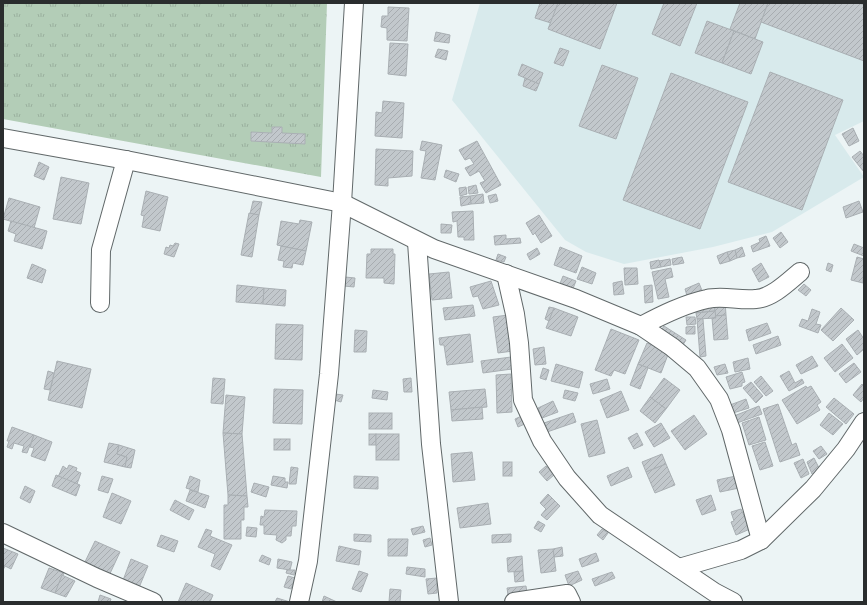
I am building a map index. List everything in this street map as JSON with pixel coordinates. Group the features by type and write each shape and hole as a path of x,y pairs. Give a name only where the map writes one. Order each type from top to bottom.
{"street":[{"path":"298,602 308,561 329,374 342,203 354,3"},
{"path":"3,138 126,160 342,203 417,242 576,299 641,326 672,347 697,368 719,399 731,430 761,540"},
{"path":"100,303 101,250 126,160"},
{"path":"417,242 431,444 449,602"},
{"path":"641,326 665,314 707,298 727,297 757,299 783,286 800,272"},
{"path":"506,274 515,314 519,343 523,400 542,441 566,478 600,515 733,602"},
{"path":"679,568 742,550 761,540 813,489 846,449 864,422"},
{"path":"3,533 97,578 153,602"},
{"path":"514,602 568,594 571,602"}],"shaded area":[{"path":"480,3 864,3 864,121 835,135 864,177 772,232 713,247 624,264 586,252 565,240 452,100"}],"green space":[{"path":"3,3 327,3 321,177 3,119","holes":["272,127 282,127 282,133 305,134 305,143 251,141 251,132 272,133"]}],"building":[{"path":"540,3 558,3 551,23 535,18"},
{"path":"558,3 617,3 600,49 548,29"},
{"path":"664,3 697,3 680,46 652,34"},
{"path":"740,3 768,3 755,39 730,29"},
{"path":"768,3 858,3 864,5 864,61 761,22"},
{"path":"388,7 409,8 407,41 387,40 387,28 381,27 382,16 388,16"},
{"path":"707,21 734,31 722,63 695,53"},
{"path":"734,31 763,42 751,74 722,63"},
{"path":"436,32 450,35 449,43 434,41"},
{"path":"390,43 408,44 406,76 388,74"},
{"path":"560,48 569,51 563,66 554,63"},
{"path":"438,49 448,51 446,60 435,57"},
{"path":"522,64 543,73 539,84 518,75"},
{"path":"602,65 638,78 616,139 579,126"},
{"path":"770,72 843,100 802,210 728,182"},
{"path":"671,73 748,102 700,229 623,200"},
{"path":"525,78 539,84 536,91 523,86"},
{"path":"383,101 404,103 402,138 375,136 376,112 382,113"},
{"path":"272,127 282,127 282,133 305,134 305,144 251,141 251,132 272,133"},
{"path":"853,128 859,141 849,146 842,134"},
{"path":"422,141 442,145 435,180 421,178 426,151 420,150"},
{"path":"477,141 501,185 486,193 480,183 485,181 479,171 470,176 465,168 474,164 470,158 465,160 459,150"},
{"path":"376,149 413,151 412,176 388,178 388,186 375,185"},
{"path":"860,151 864,156 864,172 852,157"},
{"path":"39,162 49,167 44,180 34,176"},
{"path":"446,170 459,174 456,182 444,177"},
{"path":"61,177 89,183 81,224 53,219"},
{"path":"476,185 478,193 469,194 468,187"},
{"path":"466,187 467,194 460,196 459,188"},
{"path":"146,191 168,197 160,231 142,227 144,216 141,215"},
{"path":"483,194 484,203 471,204 470,196"},
{"path":"496,194 498,201 490,203 488,196"},
{"path":"470,196 471,204 461,206 460,197"},
{"path":"9,198 40,207 34,228 3,219"},
{"path":"253,201 262,202 259,215 250,214"},
{"path":"859,201 863,212 846,218 843,207"},
{"path":"473,211 474,240 464,240 464,237 458,237 457,221 453,222 452,212"},
{"path":"249,213 259,215 252,257 241,255"},
{"path":"539,215 552,236 541,243 535,233 533,235 526,223"},
{"path":"300,220 312,222 306,251 277,245 281,221 299,224"},
{"path":"11,221 47,231 42,249 14,241 16,234 8,231"},
{"path":"441,224 452,225 451,233 441,233"},
{"path":"781,232 788,242 780,248 773,238"},
{"path":"506,235 506,239 520,238 521,243 495,245 494,236"},
{"path":"766,236 770,246 753,252 751,246 760,242 759,239"},
{"path":"175,243 179,244 174,257 164,254 166,247 169,248 170,245 173,246"},
{"path":"854,244 864,248 864,256 851,251"},
{"path":"281,246 306,251 303,265 293,263 292,268 283,267 284,261 278,260"},
{"path":"560,247 582,256 576,273 554,265"},
{"path":"742,247 745,256 737,258 735,250"},
{"path":"537,248 540,254 530,260 527,254"},
{"path":"371,249 393,249 393,254 395,254 394,284 384,283 384,278 366,278 367,254 371,254"},
{"path":"735,250 737,258 730,261 727,252"},
{"path":"727,252 730,261 720,264 717,256"},
{"path":"498,254 506,257 504,262 496,260"},
{"path":"682,257 684,263 673,265 672,259"},
{"path":"857,257 864,259 863,283 851,280"},
{"path":"670,259 671,265 661,267 659,261"},
{"path":"659,260 661,267 651,269 650,262"},
{"path":"761,263 769,277 759,282 752,269"},
{"path":"828,263 833,265 831,272 826,270"},
{"path":"32,264 46,270 42,283 27,278"},
{"path":"582,267 596,273 592,284 577,279"},
{"path":"624,268 637,268 638,284 625,285"},
{"path":"671,268 673,277 665,279 669,297 658,299 652,272"},
{"path":"449,272 452,298 432,300 429,274"},
{"path":"563,276 576,281 572,291 559,286"},
{"path":"345,277 355,278 354,287 344,286"},
{"path":"491,281 499,305 483,309 478,296 473,297 470,287"},
{"path":"622,281 624,294 614,295 613,283"},
{"path":"699,283 703,293 688,299 685,289"},
{"path":"804,284 811,290 806,296 798,290"},
{"path":"237,285 264,288 263,304 236,302"},
{"path":"652,285 653,302 645,303 644,286"},
{"path":"264,288 286,290 285,306 263,304"},
{"path":"725,301 726,315 715,316 714,302"},
{"path":"714,302 715,311 696,313 696,304"},
{"path":"473,305 475,316 445,320 443,308"},
{"path":"549,307 554,308 549,321 545,319"},
{"path":"554,308 578,317 571,336 546,328"},
{"path":"841,308 854,320 833,341 821,330"},
{"path":"812,309 820,312 816,324 821,325 818,333 799,326 802,319 808,321"},
{"path":"715,311 716,318 697,319 696,313"},
{"path":"508,315 513,351 498,353 493,317"},
{"path":"726,315 728,339 714,340 712,318 716,318 715,316"},
{"path":"686,317 695,317 696,324 687,325"},
{"path":"697,319 703,319 706,356 700,357"},
{"path":"767,323 771,333 749,341 746,330"},
{"path":"276,324 303,325 302,360 275,359"},
{"path":"664,326 686,340 681,348 659,334"},
{"path":"695,326 695,334 686,334 686,327"},
{"path":"611,329 639,340 625,374 614,370 611,376 595,370"},
{"path":"355,330 367,331 366,352 354,352"},
{"path":"858,330 864,339 864,349 857,355 846,339"},
{"path":"470,334 473,362 447,365 444,345 440,345 439,338"},
{"path":"778,336 781,345 756,354 753,345"},
{"path":"647,343 669,352 661,373 638,364"},
{"path":"842,344 853,358 835,372 824,358"},
{"path":"544,347 546,364 535,365 533,349"},
{"path":"812,356 818,366 801,374 796,365"},
{"path":"511,357 512,369 483,373 481,361"},
{"path":"748,358 750,369 735,372 733,362"},
{"path":"57,361 91,369 82,408 48,400"},
{"path":"854,363 861,372 846,383 839,374"},
{"path":"556,364 583,372 579,388 551,381"},
{"path":"638,364 648,368 640,389 630,385"},
{"path":"725,364 728,373 717,375 714,367"},
{"path":"543,368 549,370 546,380 540,378"},
{"path":"48,371 54,373 50,390 44,389"},
{"path":"789,371 795,383 802,379 804,383 789,391 780,376"},
{"path":"742,372 745,382 742,383 742,386 730,389 726,377"},
{"path":"511,374 512,412 497,413 496,375"},
{"path":"761,376 773,391 766,396 754,382"},
{"path":"213,378 225,379 223,404 211,403"},
{"path":"411,378 412,392 404,392 403,379"},
{"path":"664,378 680,390 666,409 650,397"},
{"path":"607,379 610,389 593,394 590,384"},
{"path":"751,382 763,396 756,403 743,388"},
{"path":"862,384 864,386 864,398 861,402 853,395"},
{"path":"806,386 807,388 811,386 821,402 817,405 820,410 797,424 782,400"},
{"path":"274,389 303,390 302,424 273,423"},
{"path":"485,389 487,407 451,410 449,392"},
{"path":"373,390 388,392 387,400 372,398"},
{"path":"565,390 578,393 575,401 563,398"},
{"path":"621,391 629,410 607,418 600,400"},
{"path":"335,394 343,395 341,402 334,400"},
{"path":"226,395 245,397 242,434 223,433"},
{"path":"650,397 666,409 655,423 640,411"},
{"path":"834,398 854,414 846,424 826,407"},
{"path":"746,399 749,408 733,413 730,405"},
{"path":"553,401 558,412 542,418 538,408"},
{"path":"778,404 792,445 796,443 800,455 780,462 763,409"},
{"path":"759,406 762,414 737,423 734,416"},
{"path":"482,407 483,419 452,421 451,410"},
{"path":"369,413 392,413 392,429 369,429"},
{"path":"573,413 576,422 547,432 544,423"},
{"path":"829,413 843,424 833,435 820,425"},
{"path":"524,415 527,423 518,427 515,419"},
{"path":"694,415 707,434 685,450 671,431"},
{"path":"759,417 766,440 749,445 742,423"},
{"path":"597,420 605,453 589,457 581,424"},
{"path":"661,423 670,438 654,447 645,432"},
{"path":"12,427 34,435 27,453 22,452 24,446 14,443 12,449 7,447 9,441 7,441"},
{"path":"223,433 242,434 247,496 228,495"},
{"path":"637,433 643,445 634,449 628,438"},
{"path":"369,434 376,434 376,445 369,445"},
{"path":"376,434 399,434 399,460 376,460"},
{"path":"34,435 52,442 45,461 31,456 34,448 30,447"},
{"path":"274,439 290,439 290,450 274,450"},
{"path":"765,442 773,466 760,470 752,446"},
{"path":"109,443 119,445 117,454 127,457 125,467 104,462"},
{"path":"119,445 135,450 131,468 125,467 127,457 117,454"},
{"path":"821,446 827,454 819,459 813,451"},
{"path":"472,452 475,480 453,482 451,454"},
{"path":"662,454 666,464 646,472 642,462"},
{"path":"814,458 820,470 812,474 807,462"},
{"path":"803,459 809,474 801,478 794,463"},
{"path":"503,462 512,462 512,476 503,476"},
{"path":"666,464 675,485 655,493 646,472"},
{"path":"69,465 77,468 76,471 81,473 77,484 58,477 63,466 67,469"},
{"path":"546,466 554,475 547,481 539,472"},
{"path":"291,467 298,468 296,484 289,484"},
{"path":"628,467 632,477 611,486 607,476"},
{"path":"56,475 80,485 76,496 52,486"},
{"path":"102,476 113,479 108,493 98,490"},
{"path":"190,476 200,480 198,492 186,488"},
{"path":"273,476 285,478 285,482 288,482 287,488 271,485"},
{"path":"354,476 378,477 378,489 354,488"},
{"path":"736,476 739,488 720,492 717,480"},
{"path":"254,483 269,487 266,497 251,492"},
{"path":"25,486 35,491 30,503 20,498"},
{"path":"190,490 209,496 205,508 186,501"},
{"path":"112,493 131,501 121,524 103,517"},
{"path":"548,494 560,506 547,520 541,515 546,509 540,503"},
{"path":"228,495 247,496 248,507 244,507 244,520 241,520 241,539 224,539 224,505 228,505"},
{"path":"711,495 716,510 702,515 696,500"},
{"path":"175,500 194,510 189,520 170,510"},
{"path":"488,503 491,524 460,528 457,508"},
{"path":"741,509 750,529 736,535 731,522 734,521 731,512"},
{"path":"265,510 297,511 296,526 292,526 291,536 286,536 286,540 282,543 276,540 277,535 264,534 264,525 260,525 261,516 264,517"},
{"path":"538,521 545,525 541,532 534,528"},
{"path":"423,526 425,532 413,535 411,529"},
{"path":"247,527 257,528 256,537 246,536"},
{"path":"206,529 212,531 210,536 232,545 220,570 211,566 215,554 198,547"},
{"path":"602,529 608,533 603,540 597,535"},
{"path":"354,534 371,535 371,542 354,541"},
{"path":"511,534 511,542 492,543 492,535"},
{"path":"161,535 178,541 174,552 157,546"},
{"path":"430,538 432,545 425,547 423,540"},
{"path":"388,539 408,539 407,556 388,556"},
{"path":"95,541 120,552 107,580 84,564"},
{"path":"339,546 361,551 359,565 336,561"},
{"path":"562,547 563,556 554,557 553,549"},
{"path":"3,548 18,554 11,569 5,566 3,570"},
{"path":"553,549 556,571 541,573 538,550"},
{"path":"596,553 599,561 582,567 579,559"},
{"path":"262,555 271,559 269,565 259,561"},
{"path":"522,556 523,571 508,572 507,558"},
{"path":"131,559 148,566 138,590 122,583"},
{"path":"278,559 292,562 290,570 277,568"},
{"path":"407,567 425,569 425,577 406,574"},
{"path":"49,568 64,573 55,593 41,588"},
{"path":"287,570 295,570 294,575 286,573"},
{"path":"359,571 368,574 361,592 352,589"},
{"path":"523,571 524,581 515,582 514,572"},
{"path":"578,571 582,580 569,586 565,575"},
{"path":"612,572 615,578 595,586 592,579"},
{"path":"62,575 75,581 66,597 55,593"},
{"path":"288,576 295,578 291,589 284,587"},
{"path":"437,578 437,593 428,594 426,579"},
{"path":"186,583 213,595 210,602 178,602"},
{"path":"526,586 527,593 508,595 507,588"},
{"path":"390,589 401,590 400,602 389,602"},
{"path":"100,595 111,599 110,602 98,602"},
{"path":"324,596 337,602 322,602"},
{"path":"277,598 290,602 275,602"}]}
